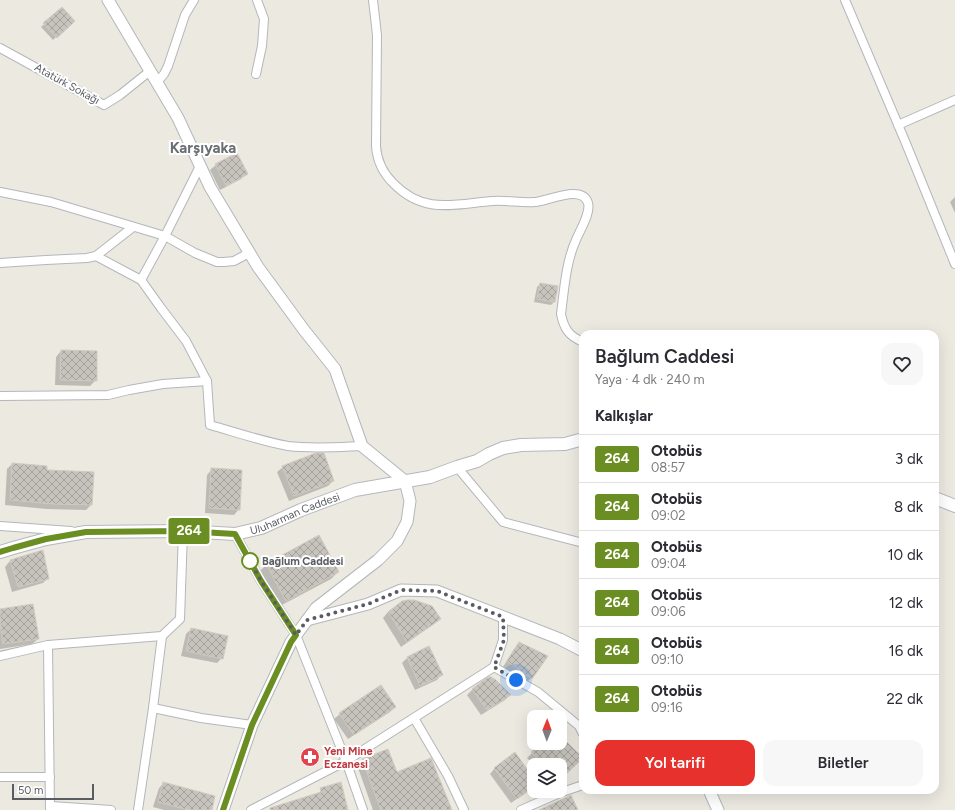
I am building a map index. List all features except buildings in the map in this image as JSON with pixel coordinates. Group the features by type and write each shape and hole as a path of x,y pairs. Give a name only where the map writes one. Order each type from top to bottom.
{"main road":[{"name":"Uluharman Caddesi","path":"0,552 46,539 86,532 183,531 235,534 261,528 300,510 355,490 430,477 477,461 503,448 531,444 565,444 579,440"},
{"path":"939,500 955,506"}],"street":[{"path":"108,0 178,118 210,187 258,268 335,369 362,446 405,481 410,501 408,522 397,541 378,560 316,608 291,642 252,725 223,810"},
{"path":"156,82 164,74 168,66 185,15 194,0"},
{"path":"256,74 262,46 264,19 257,0"},
{"path":"373,0 377,35 376,146 379,164 383,172 408,197 436,206 494,201 534,202 573,194 580,194 584,197 589,205 589,211 571,252 561,314 565,329 570,335 579,340"},
{"path":"845,0 898,124 955,264"},
{"name":"Atatürk Sokağı","path":"0,48 104,105 120,95 150,72"},
{"path":"898,124 955,100"},
{"path":"141,280 200,166"},
{"path":"0,192 51,202 165,236 195,253 217,262 234,261 249,253"},
{"path":"0,263 87,258 96,256 133,227"},
{"path":"96,256 141,280 186,341 207,381 210,425 249,437 288,446 315,448 362,446"},
{"path":"0,396 108,395 163,384 207,381"},
{"path":"457,467 503,522 579,542"},
{"path":"0,526 86,532"},
{"path":"0,647 2,656 48,645 162,636 180,619 183,531"},
{"path":"235,534 261,581 296,635 364,810"},
{"path":"307,620 368,604 401,590 437,591 560,639 579,649"},
{"path":"251,810 346,761 494,667 504,640 503,617"},
{"path":"138,810 162,636"},
{"path":"48,645 51,808 111,810"},
{"path":"494,667 538,692 579,726"},
{"path":"153,708 201,718 252,725"},
{"path":"414,718 448,776 464,810"},
{"path":"0,777 50,777"},
{"path":"521,810 579,786"},
{"path":"712,794 718,810"}],"bus line":[{"name":"264","path":"0,552 46,539 86,532 183,531 235,534 261,581 296,635 291,642 252,725 223,810"}],"place":[{"name":"Bağlum Caddesi","path":"250,561"},
{"name":"Yeni Mine Eczanesi","path":"310,757"}],"district":[{"name":"Karşıyaka","path":"203,148"}],"route":[{"path":"250,561 248,557 261,581 296,635 307,620 368,604 401,590 437,591 503,617 504,640 494,667 516,680"}]}
